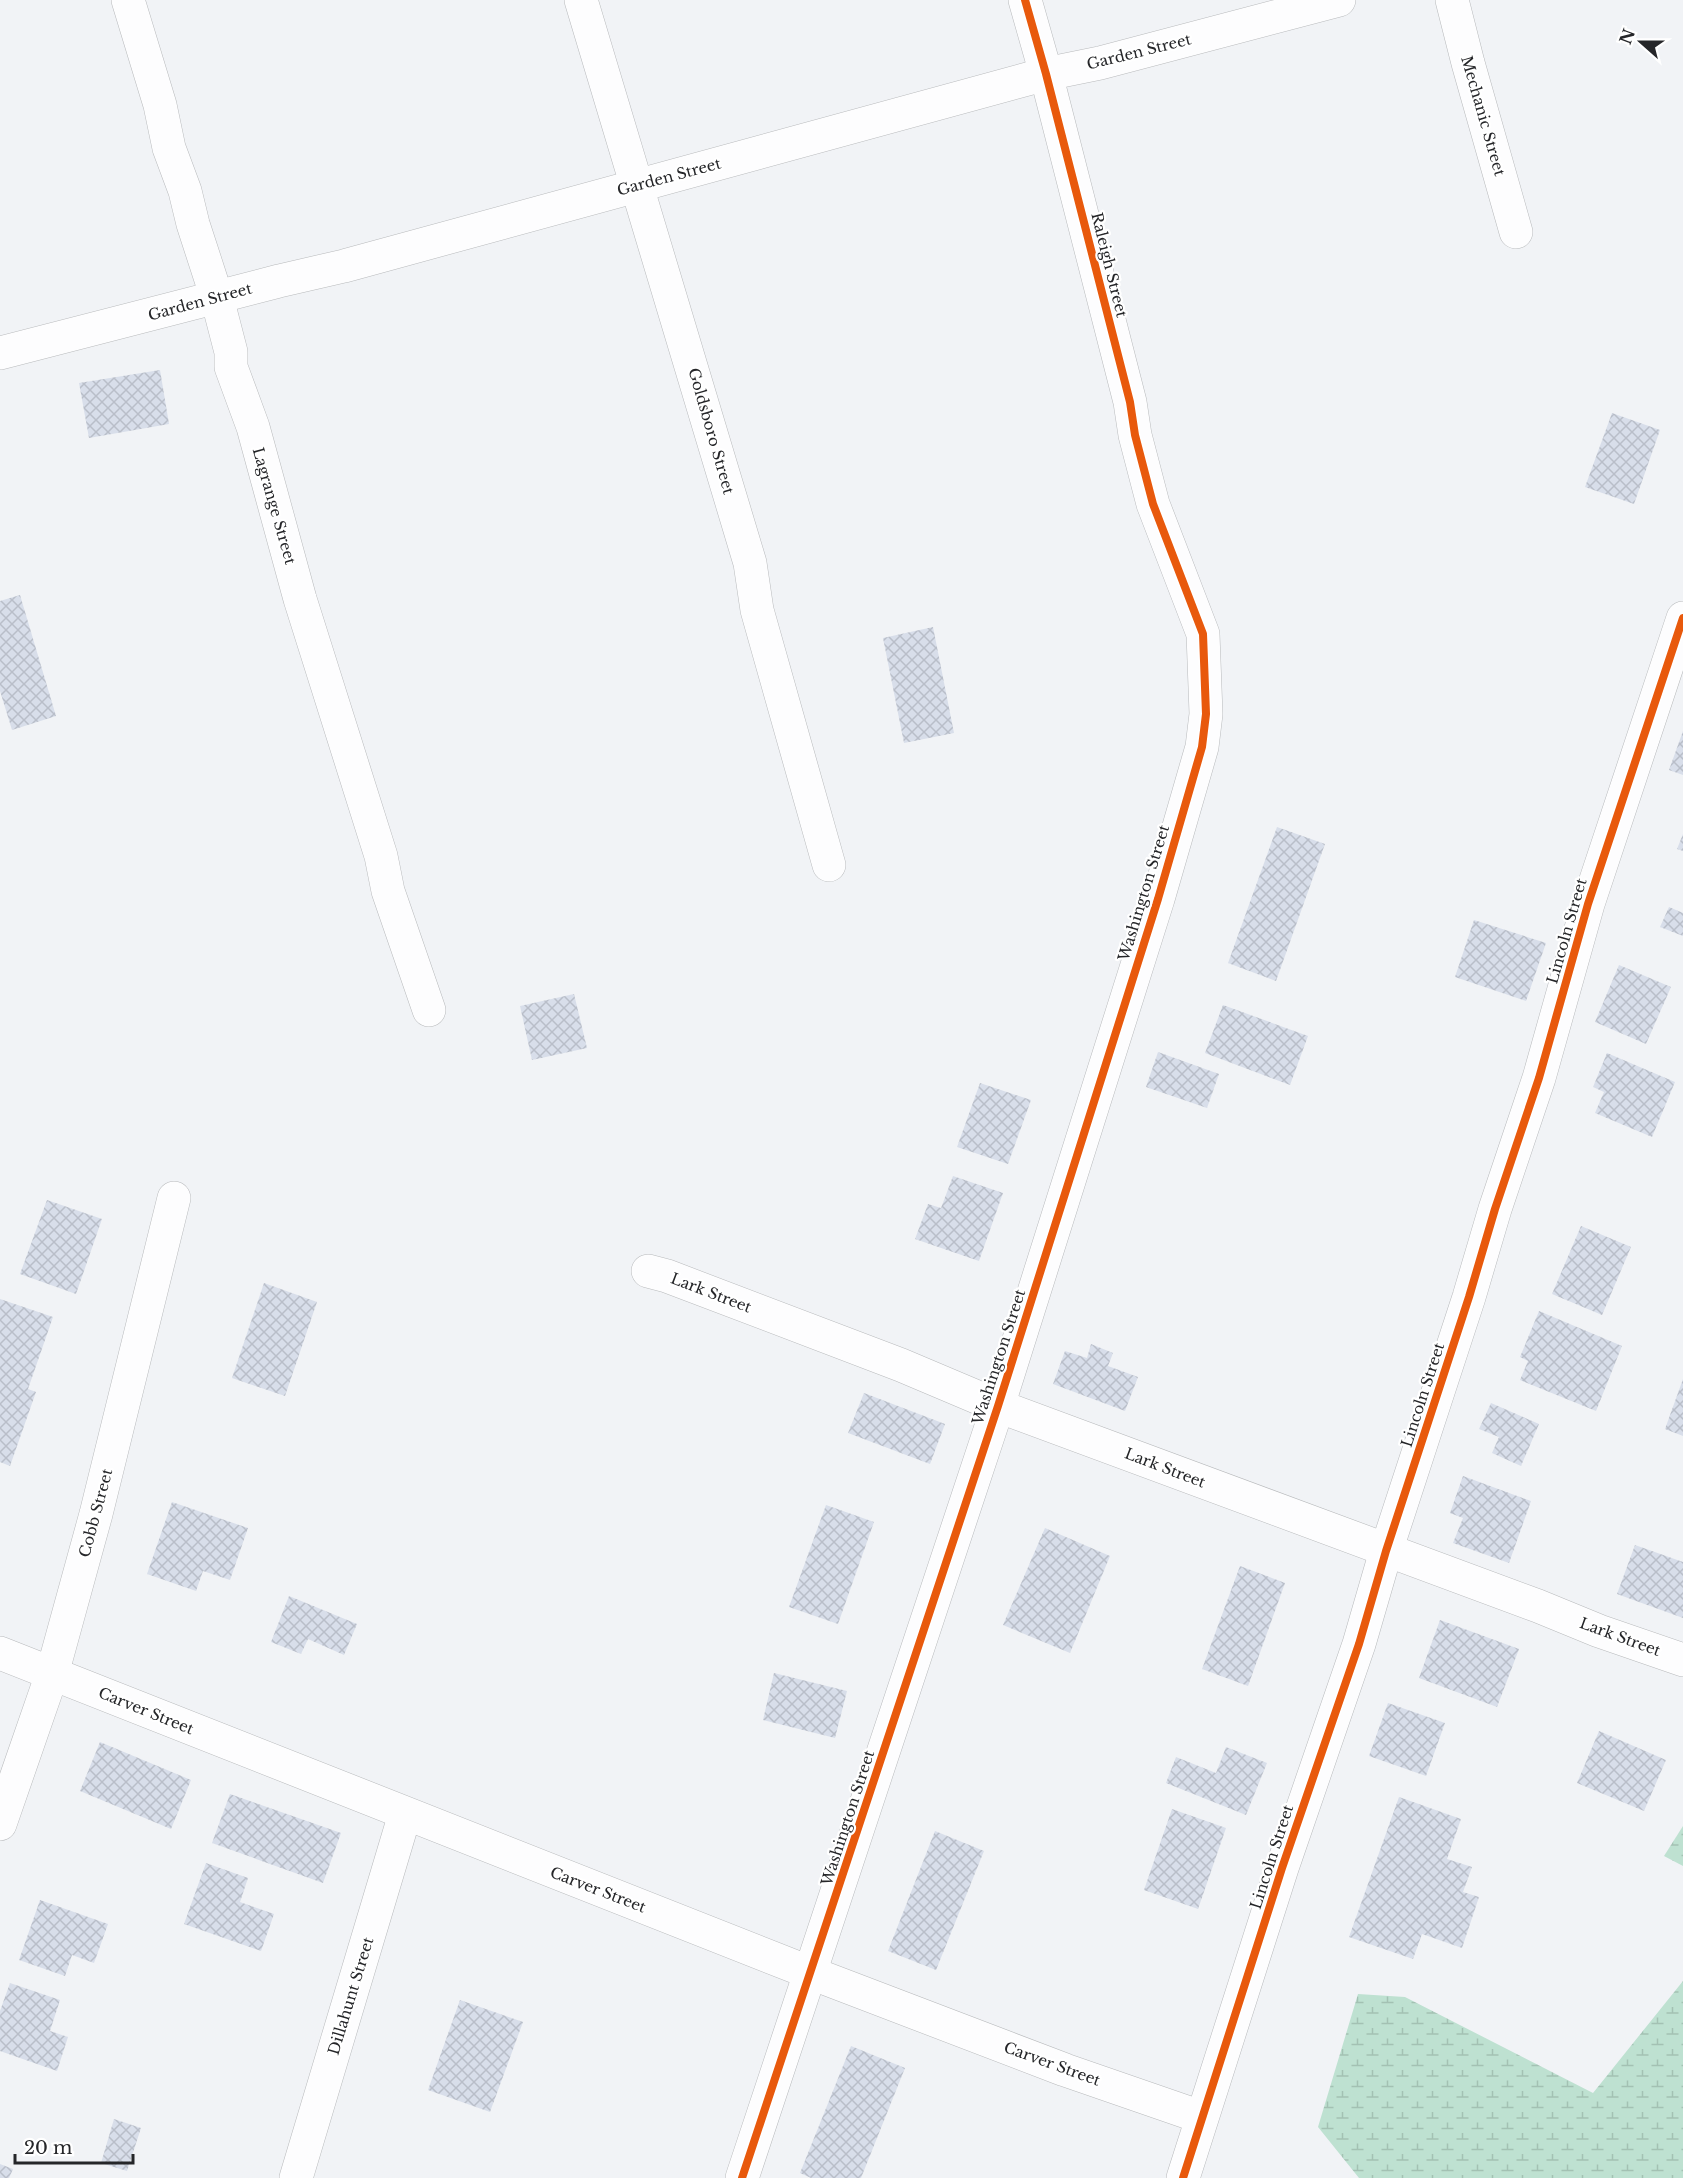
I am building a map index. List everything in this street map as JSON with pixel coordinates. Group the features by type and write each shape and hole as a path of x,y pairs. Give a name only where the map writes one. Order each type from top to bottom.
{"street":[{"name":"Lagrange Street","path":"128,0 160,105 169,147 186,191 193,224 217,298 231,352 231,367 253,427 300,599 381,856 388,891 429,1010"},
{"name":"Goldsboro Street","path":"581,0 750,563 758,610 830,865"},
{"name":"Raleigh Street","path":"1025,0 1130,402 1135,435 1152,504 1165,536"},
{"name":"Garden Street","path":"0,353 344,266 1046,74 1100,63 1339,0"},
{"name":"Mechanic Street","path":"1452,0 1516,232"},
{"name":"Washington Street","path":"742,2178 998,1406 1154,910 1202,747 1206,714 1203,634 1165,536"},
{"name":"Lincoln Street","path":"1183,2178 1286,1856 1359,1644 1386,1551 1539,1078 1588,904 1683,618"},
{"name":"Cobb Street","path":"0,1824 52,1674 96,1514 174,1198"},
{"name":"Lark Street","path":"648,1271 667,1276 901,1365 998,1406 1538,1606 1599,1631 1683,1660"},
{"name":"Carver Street","path":"0,1653 811,1973 1065,2070 1201,2117"},
{"name":"Dillahunt Street","path":"296,2178 405,1814"}],"green space":[{"path":"1683,1826 1683,1866 1664,1856"},
{"path":"1683,1981 1683,2178 1359,2178 1318,2127 1358,1994 1405,1997 1593,2093"}],"building":[{"path":"160,370 169,424 89,438 79,383"},
{"path":"1612,413 1660,430 1634,504 1585,487"},
{"path":"20,595 56,716 12,730 0,691 0,601"},
{"path":"933,627 954,733 904,743 883,638"},
{"path":"1683,731 1683,775 1669,770"},
{"path":"1277,827 1325,844 1276,981 1228,963"},
{"path":"1683,834 1683,851 1677,849"},
{"path":"1669,907 1683,913 1683,936 1660,927"},
{"path":"1474,920 1546,943 1526,1001 1455,977"},
{"path":"1619,965 1671,987 1646,1044 1595,1022"},
{"path":"574,994 587,1048 532,1060 520,1006"},
{"path":"1223,1005 1308,1036 1290,1085 1205,1053"},
{"path":"1158,1052 1219,1074 1207,1108 1146,1087"},
{"path":"1607,1053 1675,1082 1652,1137 1595,1113 1604,1092 1593,1087"},
{"path":"980,1083 1031,1100 1008,1164 957,1147"},
{"path":"953,1176 1003,1193 979,1261 915,1239 928,1204 941,1208"},
{"path":"47,1200 102,1219 76,1294 20,1274"},
{"path":"1581,1226 1631,1247 1602,1315 1552,1294"},
{"path":"264,1283 317,1302 285,1396 232,1378"},
{"path":"0,1299 53,1317 28,1389 36,1392 10,1466 0,1462"},
{"path":"1539,1311 1622,1346 1596,1411 1520,1380 1528,1361 1520,1357"},
{"path":"1091,1344 1113,1353 1108,1366 1138,1377 1125,1411 1053,1384 1065,1351 1087,1358"},
{"path":"1683,1379 1683,1436 1665,1429"},
{"path":"864,1393 945,1424 930,1464 848,1433"},
{"path":"1491,1403 1539,1424 1521,1466 1492,1453 1499,1437 1479,1429"},
{"path":"1463,1476 1531,1501 1509,1563 1453,1543 1463,1518 1450,1513"},
{"path":"172,1502 248,1528 230,1580 203,1571 196,1591 147,1574"},
{"path":"826,1505 874,1522 838,1624 789,1607"},
{"path":"1045,1528 1110,1556 1070,1653 1003,1625"},
{"path":"1635,1545 1683,1562 1683,1618 1617,1594"},
{"path":"1240,1566 1285,1583 1248,1686 1202,1669"},
{"path":"289,1596 357,1624 344,1655 308,1639 301,1654 271,1642"},
{"path":"1440,1620 1519,1649 1497,1707 1419,1678"},
{"path":"774,1673 847,1691 835,1738 763,1720"},
{"path":"1388,1703 1445,1723 1426,1776 1369,1756"},
{"path":"1599,1731 1666,1760 1644,1811 1577,1783"},
{"path":"100,1742 191,1780 171,1829 80,1791"},
{"path":"1226,1747 1267,1763 1246,1815 1166,1783 1176,1757 1216,1773"},
{"path":"230,1794 341,1833 323,1883 212,1843"},
{"path":"1399,1797 1461,1819 1447,1859 1472,1867 1463,1892 1479,1897 1462,1948 1422,1934 1413,1959 1349,1937"},
{"path":"1172,1809 1226,1828 1198,1909 1144,1890"},
{"path":"935,1831 984,1851 936,1970 888,1951"},
{"path":"206,1863 248,1878 240,1902 274,1914 261,1951 184,1924"},
{"path":"40,1900 108,1924 94,1963 72,1955 65,1976 19,1960"},
{"path":"10,1983 60,2000 50,2031 68,2037 57,2071 0,2051 0,2011"},
{"path":"460,2000 523,2022 490,2112 428,2090"},
{"path":"851,2046 905,2068 861,2178 811,2178 800,2173"},
{"path":"114,2119 141,2128 127,2171 101,2163"},
{"path":"0,2164 13,2169 9,2178 0,2178"}],"cycle path":[{"path":"742,2178 998,1406 1158,899 1202,747 1206,714 1203,634 1153,504 1135,435 1130,402 1025,0"},
{"path":"1183,2178 1282,1868 1359,1644 1386,1551 1539,1078 1588,904 1683,618"}]}
